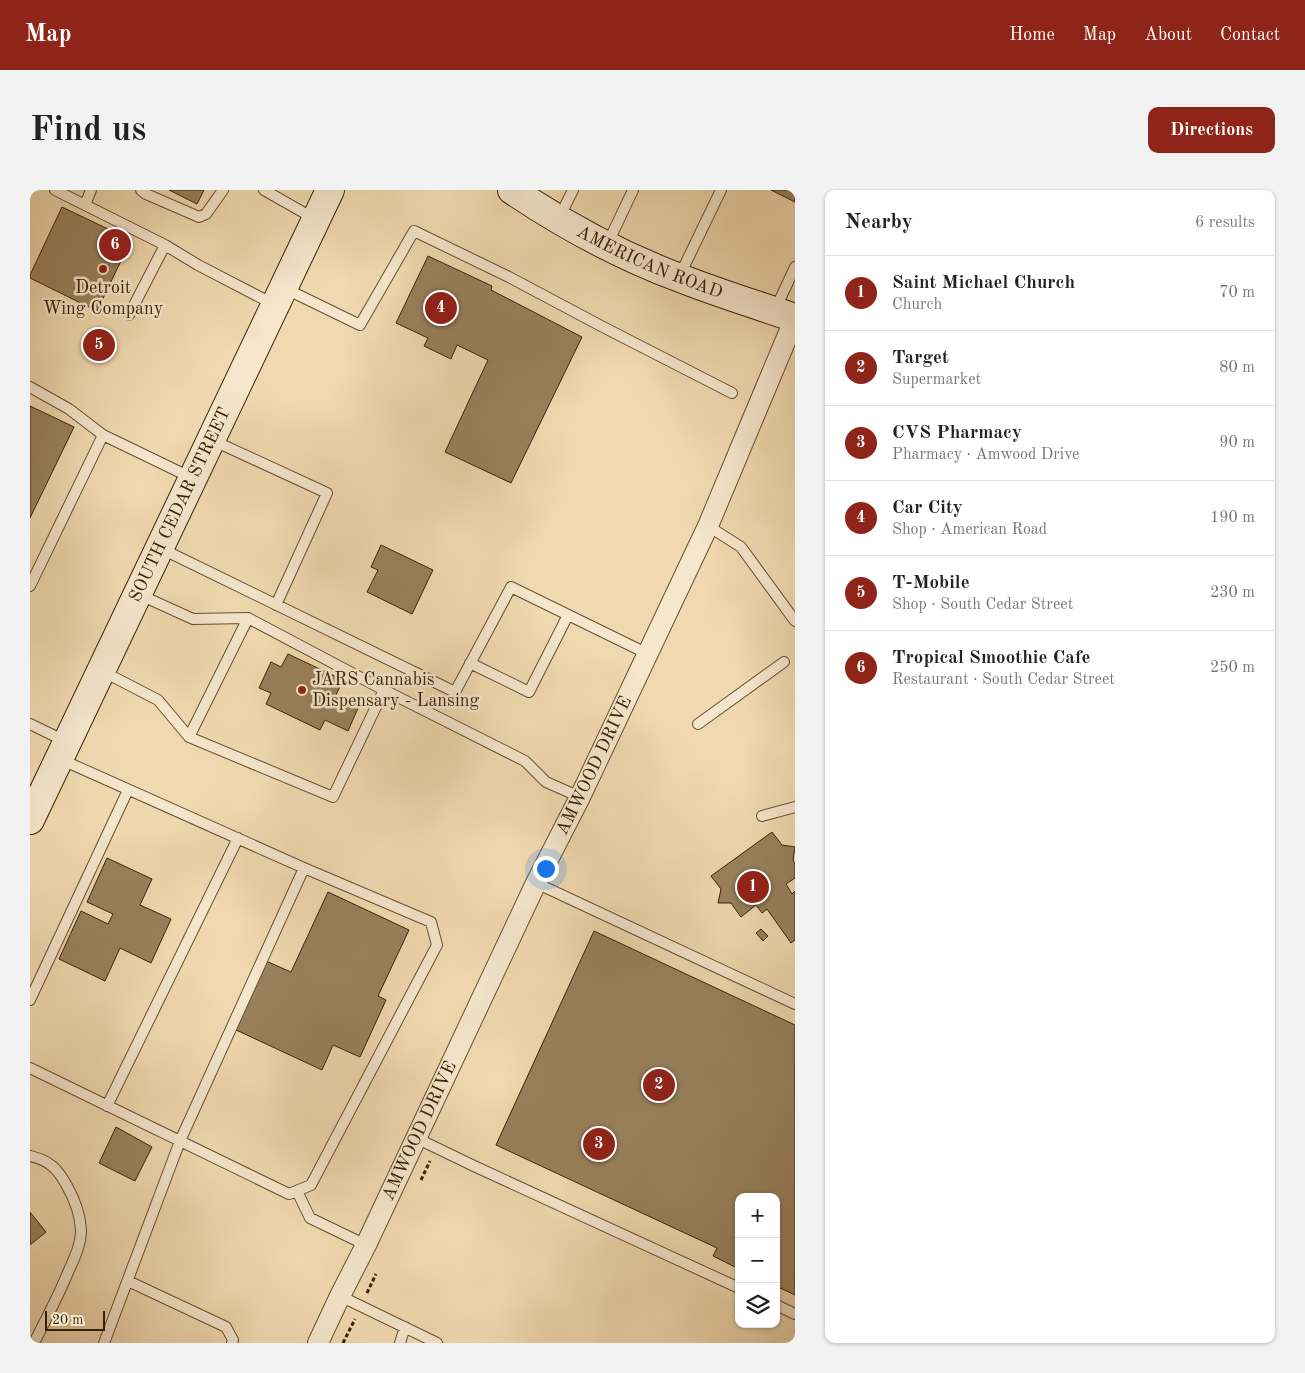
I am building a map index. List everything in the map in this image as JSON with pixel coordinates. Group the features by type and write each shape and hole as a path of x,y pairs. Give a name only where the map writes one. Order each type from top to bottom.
{"main road":[{"name":"SOUTH CEDAR STREET","path":"30,820 329,190"},
{"name":"AMERICAN ROAD","path":"512,190 558,220 607,246 679,278 788,316"}],"street":[{"name":"AMWOOD DRIVE","path":"318,1343 536,882 580,797 708,526 788,316"}],"lane":[{"path":"55,190 166,245 198,265 360,325 414,231 509,277 732,393"},
{"path":"85,205 91,190"},
{"path":"141,190 199,217 206,214 223,190"},
{"path":"264,190 316,220"},
{"path":"558,220 573,190"},
{"path":"607,246 633,190"},
{"path":"679,278 721,190"},
{"path":"129,315 166,245"},
{"path":"788,316 795,267"},
{"path":"30,387 69,409 103,435 193,479"},
{"path":"30,586 103,435"},
{"path":"211,440 326,493 276,605"},
{"path":"708,526 741,547 795,621"},
{"path":"160,548 455,692 511,588 648,654"},
{"path":"138,594 194,619 248,618 384,690 525,761 546,782 580,797"},
{"path":"470,663 529,692 568,615"},
{"path":"189,737 248,618"},
{"path":"698,724 784,662"},
{"path":"101,671 158,700 189,737 333,797 384,690"},
{"path":"30,724 63,750 128,790 431,922 437,945 311,1185 288,1194 30,1068"},
{"path":"30,1000 128,790"},
{"path":"762,816 795,808"},
{"path":"107,1106 238,838"},
{"path":"104,1343 180,1141 304,868"},
{"path":"536,882 795,1004"},
{"path":"416,1138 735,1286"},
{"path":"30,1156 45,1160 63,1178 76,1202 81,1232 78,1249 62,1289 34,1343"},
{"path":"297,1191 310,1218 366,1245"},
{"path":"128,1281 226,1327 233,1340 232,1343"},
{"path":"340,1296 438,1343"},
{"path":"780,1307 795,1314"},
{"path":"400,1343 405,1326"}],"building":[{"path":"169,190 204,190 197,204"},
{"path":"771,190 795,190 795,202"},
{"path":"62,207 131,240 97,311 30,278"},
{"path":"428,256 492,286 491,290 582,337 511,483 445,452 488,360 457,345 451,359 424,346 428,338 396,323"},
{"path":"30,406 74,427 30,518"},
{"path":"381,545 433,570 412,614 367,592 378,570 371,567"},
{"name":"JARS Cannabis Dispensary - Lansing","path":"288,654 343,680 336,695 359,706 348,731 325,720 320,730 266,704 271,693 259,688 271,662 281,667"},
{"path":"772,832 782,845 795,847 793,860 795,864 795,878 786,884 792,894 795,891 795,940 791,943 767,909 762,913 756,905 741,917 731,903 718,903 721,889 711,876"},
{"path":"107,858 152,879 140,905 171,919 151,963 120,948 105,981 59,959 81,911 108,924 113,914 87,902"},
{"path":"328,892 409,930 378,996 386,1000 360,1057 333,1045 322,1070 234,1029 266,961 291,972"},
{"path":"761,929 768,936 763,941 756,933"},
{"path":"594,931 795,1025 795,1295 780,1288 780,1193 735,1193 735,1267 713,1256 717,1248 496,1145"},
{"path":"116,1127 152,1147 135,1181 99,1163"},
{"path":"30,1212 46,1232 30,1245"}],"place":[{"name":"Tropical Smoothie Cafe","path":"115,245"},
{"name":"Detroit Wing Company","path":"103,269"},
{"name":"Car City","path":"441,308"},
{"name":"T-Mobile","path":"99,345"},
{"name":"JARS Cannabis Dispensary - Lansing","path":"302,690"},
{"name":"Saint Michael Church","path":"753,887"},
{"name":"Target","path":"659,1085"},
{"name":"CVS Pharmacy","path":"599,1144"}]}
